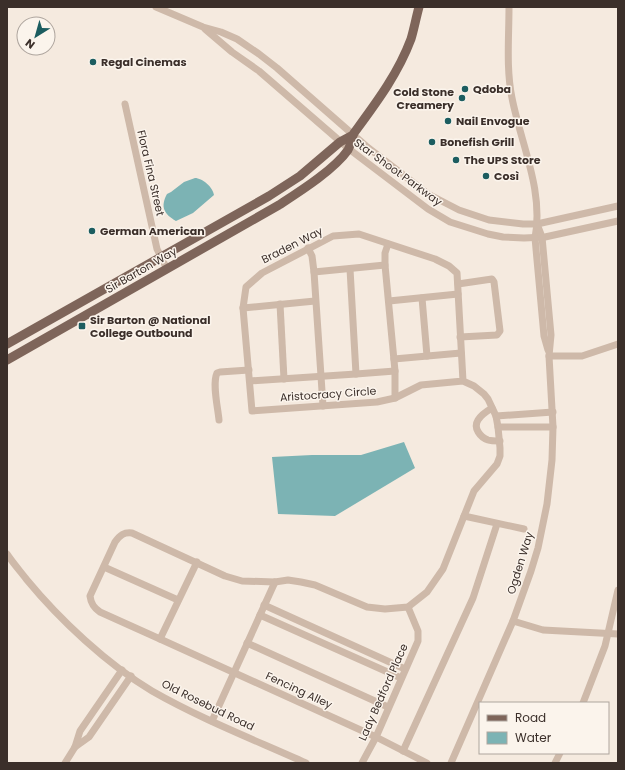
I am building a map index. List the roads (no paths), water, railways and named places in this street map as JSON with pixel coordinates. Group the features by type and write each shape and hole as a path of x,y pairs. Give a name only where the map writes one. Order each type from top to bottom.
{"main road":[{"name":"Sir Barton Way","path":"7,360 78,321 299,193 338,161 349,149 353,135 375,105 399,66 411,39 419,7"},
{"name":"Sir Barton Way","path":"7,344 285,187 340,142 353,135"}],"street":[{"name":"Star Shoot Parkway","path":"156,7 203,27 221,32 237,39 259,54 366,146 414,184 443,202 464,212 489,220 537,224 618,206"},
{"name":"Ogden Way","path":"451,763 513,621 531,571 541,533 549,488 553,427 549,356 551,335 538,238 536,195 512,99 508,73 510,7"},
{"name":"Star Shoot Parkway","path":"203,27 232,52 259,71 340,142 428,209 450,222 503,237 538,238 618,221"},
{"name":"Flora Fina Street","path":"125,104 156,242 161,258 167,269"},
{"name":"Braden Way","path":"252,411 244,308 246,287 262,273 308,248 334,236 359,234 435,259 449,266 457,273 463,381"},
{"path":"388,244 385,253 385,265 395,371 395,398"},
{"path":"308,248 312,256 314,272 323,406"},
{"path":"314,272 385,265"},
{"path":"350,269 356,374"},
{"path":"458,284 492,280 494,282 500,330 497,335 460,337"},
{"path":"389,301 458,294"},
{"path":"422,298 427,356"},
{"path":"244,308 315,301"},
{"path":"280,304 284,379"},
{"path":"549,356 582,356 617,347"},
{"path":"394,359 461,352"},
{"path":"219,420 215,385 215,377 217,373 248,370"},
{"path":"250,381 395,371"},
{"path":"197,562 160,638 109,617 94,608 91,602 90,596 115,542 119,537 128,532 197,562 225,576 242,581 275,582 288,580 314,585 367,607 385,609 408,606 427,592 443,569 474,491 496,464 500,456 500,442 496,416 488,399 480,390 463,381"},
{"name":"Aristocracy Circle","path":"252,411 377,402 395,398 420,385 463,381"},
{"path":"492,408 479,418 476,423 476,428 480,435 487,440 500,442"},
{"path":"496,416 553,412"},
{"path":"498,428 553,427"},
{"path":"464,516 524,529"},
{"path":"403,751 473,598 497,524"},
{"name":"Old Rosebud Road","path":"7,554 39,594 64,621 122,670 150,690 177,705 306,763"},
{"path":"104,567 178,600"},
{"path":"212,721 275,582"},
{"path":"583,702 604,646 618,590"},
{"path":"264,605 405,669"},
{"name":"Lady Bedford Place","path":"362,763 376,737 388,706 418,641 418,631 408,606"},
{"path":"260,615 401,678"},
{"path":"513,621 543,630 618,634"},
{"name":"Fencing Alley","path":"160,638 428,762"},
{"path":"248,643 388,706"},
{"path":"65,763 75,747 80,731 122,670"},
{"path":"75,747 89,737 131,676"},
{"path":"555,763 560,754"}],"water":[{"path":"198,178 207,184 212,189 214,195 193,213 176,221 164,210 164,203 167,194 184,182"},
{"path":"404,442 415,468 335,516 278,514 272,457 361,455"}],"place":[{"name":"Regal Cinemas","path":"93,62"},
{"name":"Qdoba","path":"465,89"},
{"name":"Cold Stone Creamery","path":"462,98"},
{"name":"Nail Envogue","path":"448,121"},
{"name":"Bonefish Grill","path":"432,142"},
{"name":"The UPS Store","path":"456,160"},
{"name":"Così","path":"486,176"},
{"name":"German American","path":"92,231"},
{"name":"Sir Barton @ National College Outbound","path":"82,326"}]}
